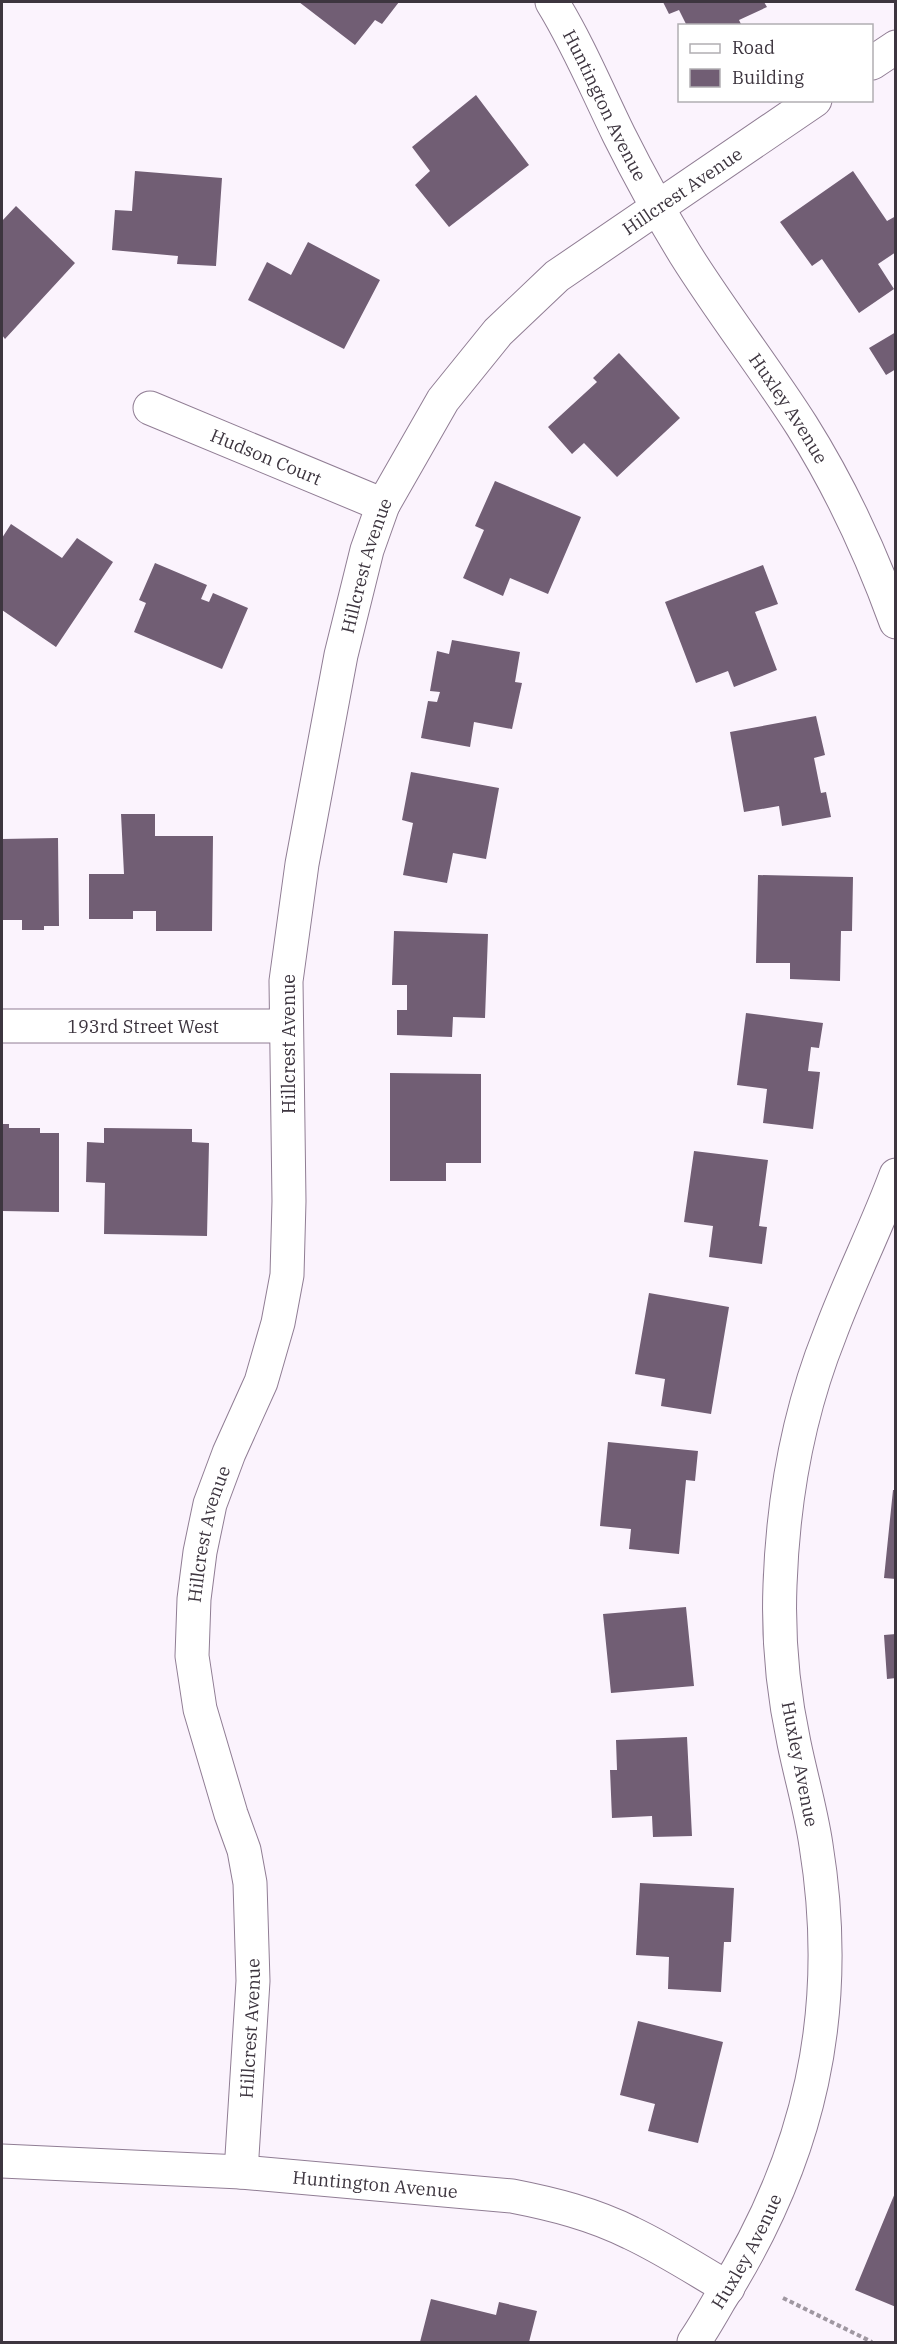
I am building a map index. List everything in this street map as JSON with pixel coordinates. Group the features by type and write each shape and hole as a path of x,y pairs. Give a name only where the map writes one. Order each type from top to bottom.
{"street":[{"name":"Huntington Avenue","path":"552,2 581,53 620,136 658,208"},
{"path":"873,62 896,47"},
{"name":"Hillcrest Avenue","path":"241,2172 253,1981 250,1883 244,1850 200,1709 192,1656 194,1599 200,1552 210,1504 229,1453 261,1382 278,1323 287,1275 289,1201 286,981 303,855 356,588 383,506 443,400 498,332 558,276 811,102"},
{"name":"Huxley Avenue","path":"658,208 715,301 789,406 832,477 859,530 896,622"},
{"name":"Hudson Court","path":"150,408 383,506"},
{"name":"193rd Street West","path":"2,1026 285,1026"},
{"name":"Huxley Avenue","path":"694,2343 729,2288 777,2197 795,2148 809,2098 819,2048 826,1945 823,1893 816,1842 793,1742 785,1690 781,1639 782,1546 789,1484 799,1433 819,1364 829,1334 878,1224 896,1175"},
{"name":"Huntington Avenue","path":"2,2161 241,2172 470,2191 548,2203 592,2216 632,2233 729,2288"}],"path":[{"path":"783,2298 872,2343"}],"building":[{"path":"299,2 399,2 382,24 375,20 355,45"},
{"path":"663,2 764,2 767,7 739,20 741,24 686,24 679,10 669,14"},
{"path":"476,95 529,165 449,227 415,185 430,171 412,147"},
{"path":"135,171 222,178 216,266 177,264 178,256 112,250 115,210 132,211"},
{"path":"853,171 887,221 896,216 896,252 878,264 894,289 859,313 822,259 812,266 780,222"},
{"path":"16,206 75,263 5,339 2,335 2,221"},
{"path":"308,242 380,280 344,349 248,300 267,262 291,275"},
{"path":"896,332 896,369 886,375 869,348"},
{"path":"619,353 680,418 617,477 584,443 572,454 548,427 597,382 593,378"},
{"path":"495,481 581,517 548,594 510,578 503,596 463,578 484,530 475,526"},
{"path":"11,524 62,558 77,538 113,562 56,647 2,610 2,538"},
{"path":"155,563 207,585 201,599 209,602 213,593 248,608 222,669 134,632 146,603 139,600"},
{"path":"763,565 778,604 755,612 777,670 734,687 728,671 696,683 665,602"},
{"path":"452,640 520,652 515,682 522,683 512,729 474,722 470,747 421,738 428,701 437,702 440,692 430,691 437,651 449,654"},
{"path":"816,716 825,755 814,758 821,793 826,792 831,817 782,826 779,806 744,812 730,732"},
{"path":"411,772 499,788 486,859 453,853 447,883 403,875 413,823 402,820"},
{"path":"121,814 155,814 155,836 213,836 212,931 156,931 156,911 133,911 133,919 89,919 89,874 124,874"},
{"path":"58,838 59,926 44,926 44,930 22,930 22,920 2,920 2,839"},
{"path":"758,875 853,877 852,931 841,931 840,981 790,979 790,963 756,963"},
{"path":"394,931 488,934 485,1018 453,1017 452,1037 397,1035 397,1010 407,1010 407,985 392,985"},
{"path":"746,1013 823,1023 819,1048 811,1047 808,1071 820,1072 813,1129 763,1123 767,1089 737,1085"},
{"path":"390,1073 481,1074 481,1163 446,1163 446,1181 390,1181"},
{"path":"2,1124 9,1124 9,1128 40,1128 40,1133 59,1133 59,1212 2,1211"},
{"path":"104,1128 192,1129 192,1142 209,1143 207,1236 104,1234 105,1183 86,1182 87,1142 104,1143"},
{"path":"694,1151 768,1160 759,1226 767,1227 762,1264 709,1257 713,1226 684,1222"},
{"path":"649,1293 729,1307 711,1414 661,1406 665,1379 635,1374"},
{"path":"608,1442 698,1451 695,1481 686,1480 679,1554 629,1549 631,1529 600,1526"},
{"path":"893,1490 896,1490 896,1579 884,1578"},
{"path":"686,1607 694,1686 611,1693 603,1614"},
{"path":"896,1634 896,1678 887,1679 884,1635"},
{"path":"687,1737 692,1836 653,1837 652,1816 612,1818 610,1770 617,1770 616,1740"},
{"path":"640,1883 734,1888 731,1942 724,1942 721,1992 668,1989 669,1957 636,1955"},
{"path":"638,2021 723,2042 698,2143 648,2131 655,2104 620,2095"},
{"path":"896,2193 896,2307 855,2290"},
{"path":"431,2299 496,2315 499,2302 537,2311 529,2342 420,2342"}]}
